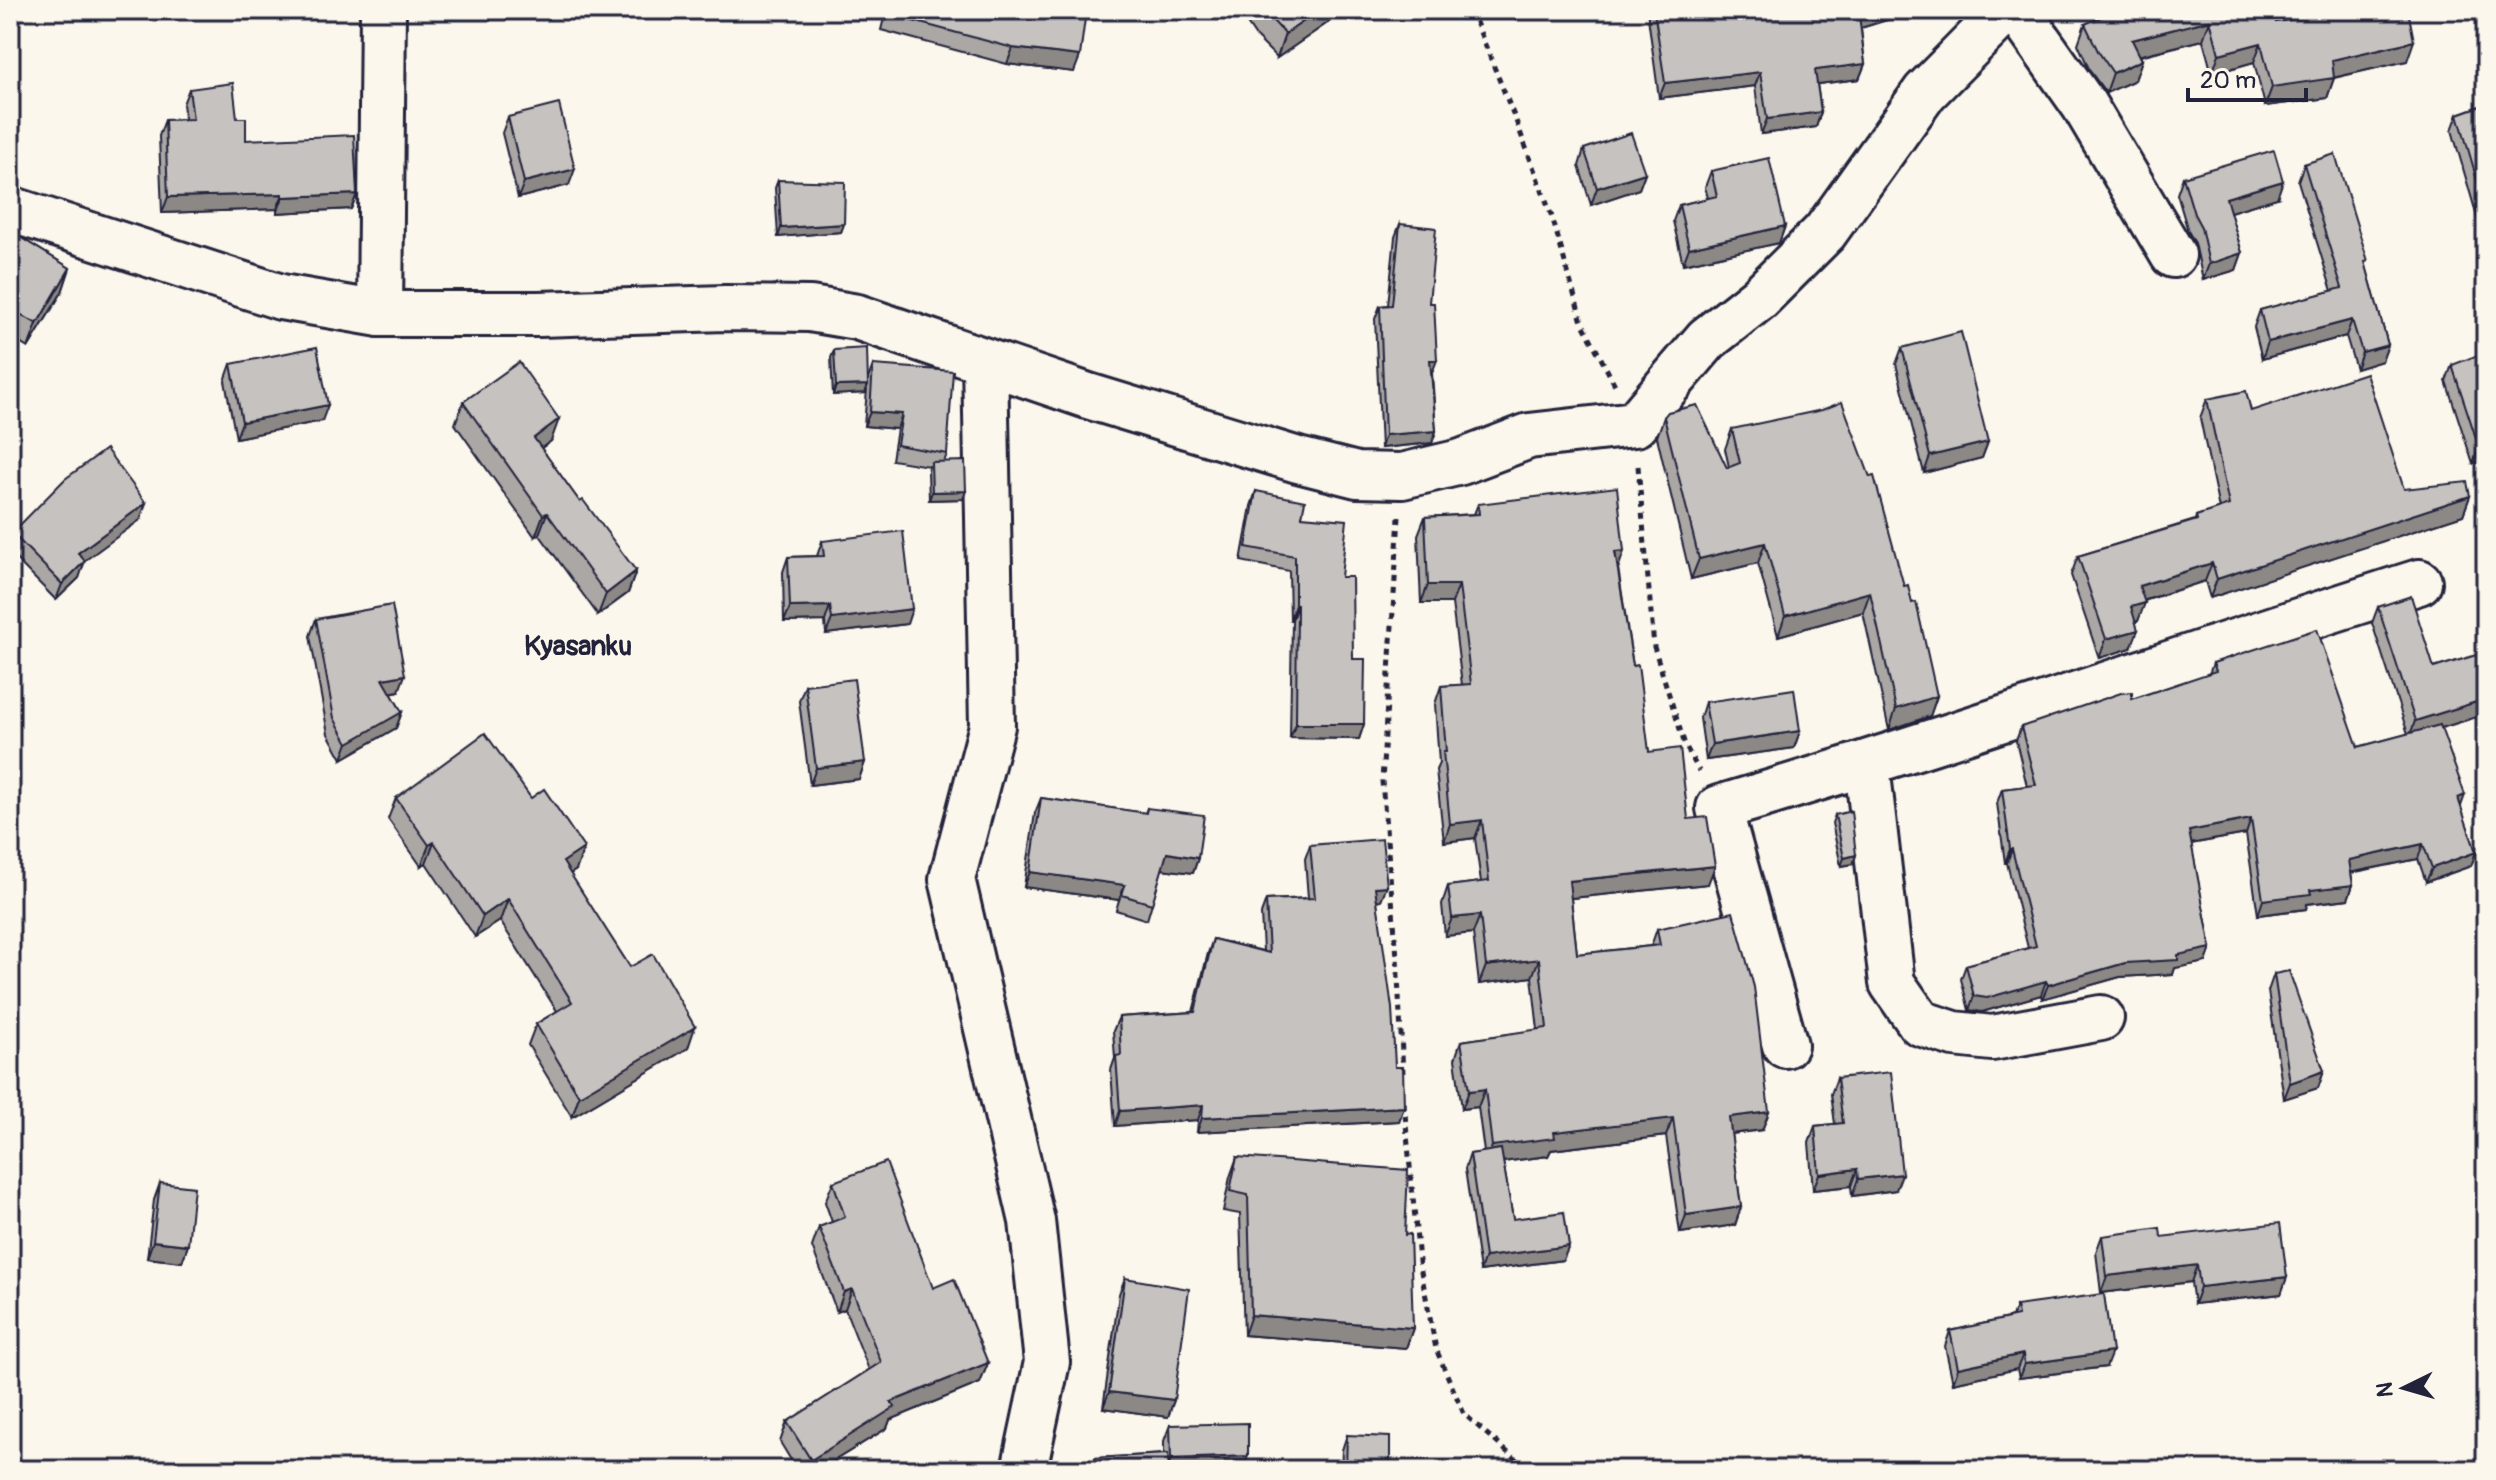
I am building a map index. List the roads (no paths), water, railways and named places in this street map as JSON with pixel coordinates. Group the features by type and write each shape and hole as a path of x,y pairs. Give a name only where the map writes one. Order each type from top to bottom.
{"street":[{"path":"380,314 383,10"},
{"path":"10,209 281,297 380,314 810,309 857,317 1088,396 1298,460 1357,475 1402,476 1461,462 1529,436 1635,424 1707,339 1759,298 1825,232 1925,92 2006,10"},
{"path":"2017,10 2084,105 2173,255"},
{"path":"985,361 992,726 952,879 1032,1221 1047,1362 1024,1470"},
{"path":"1785,1045 1719,808 1867,765 2202,651 2419,582"},
{"path":"1867,765 1892,983 1920,1023 1954,1034 1992,1038 2101,1018"}],"district":[{"name":"Kyasanku","path":"578,646"}]}
